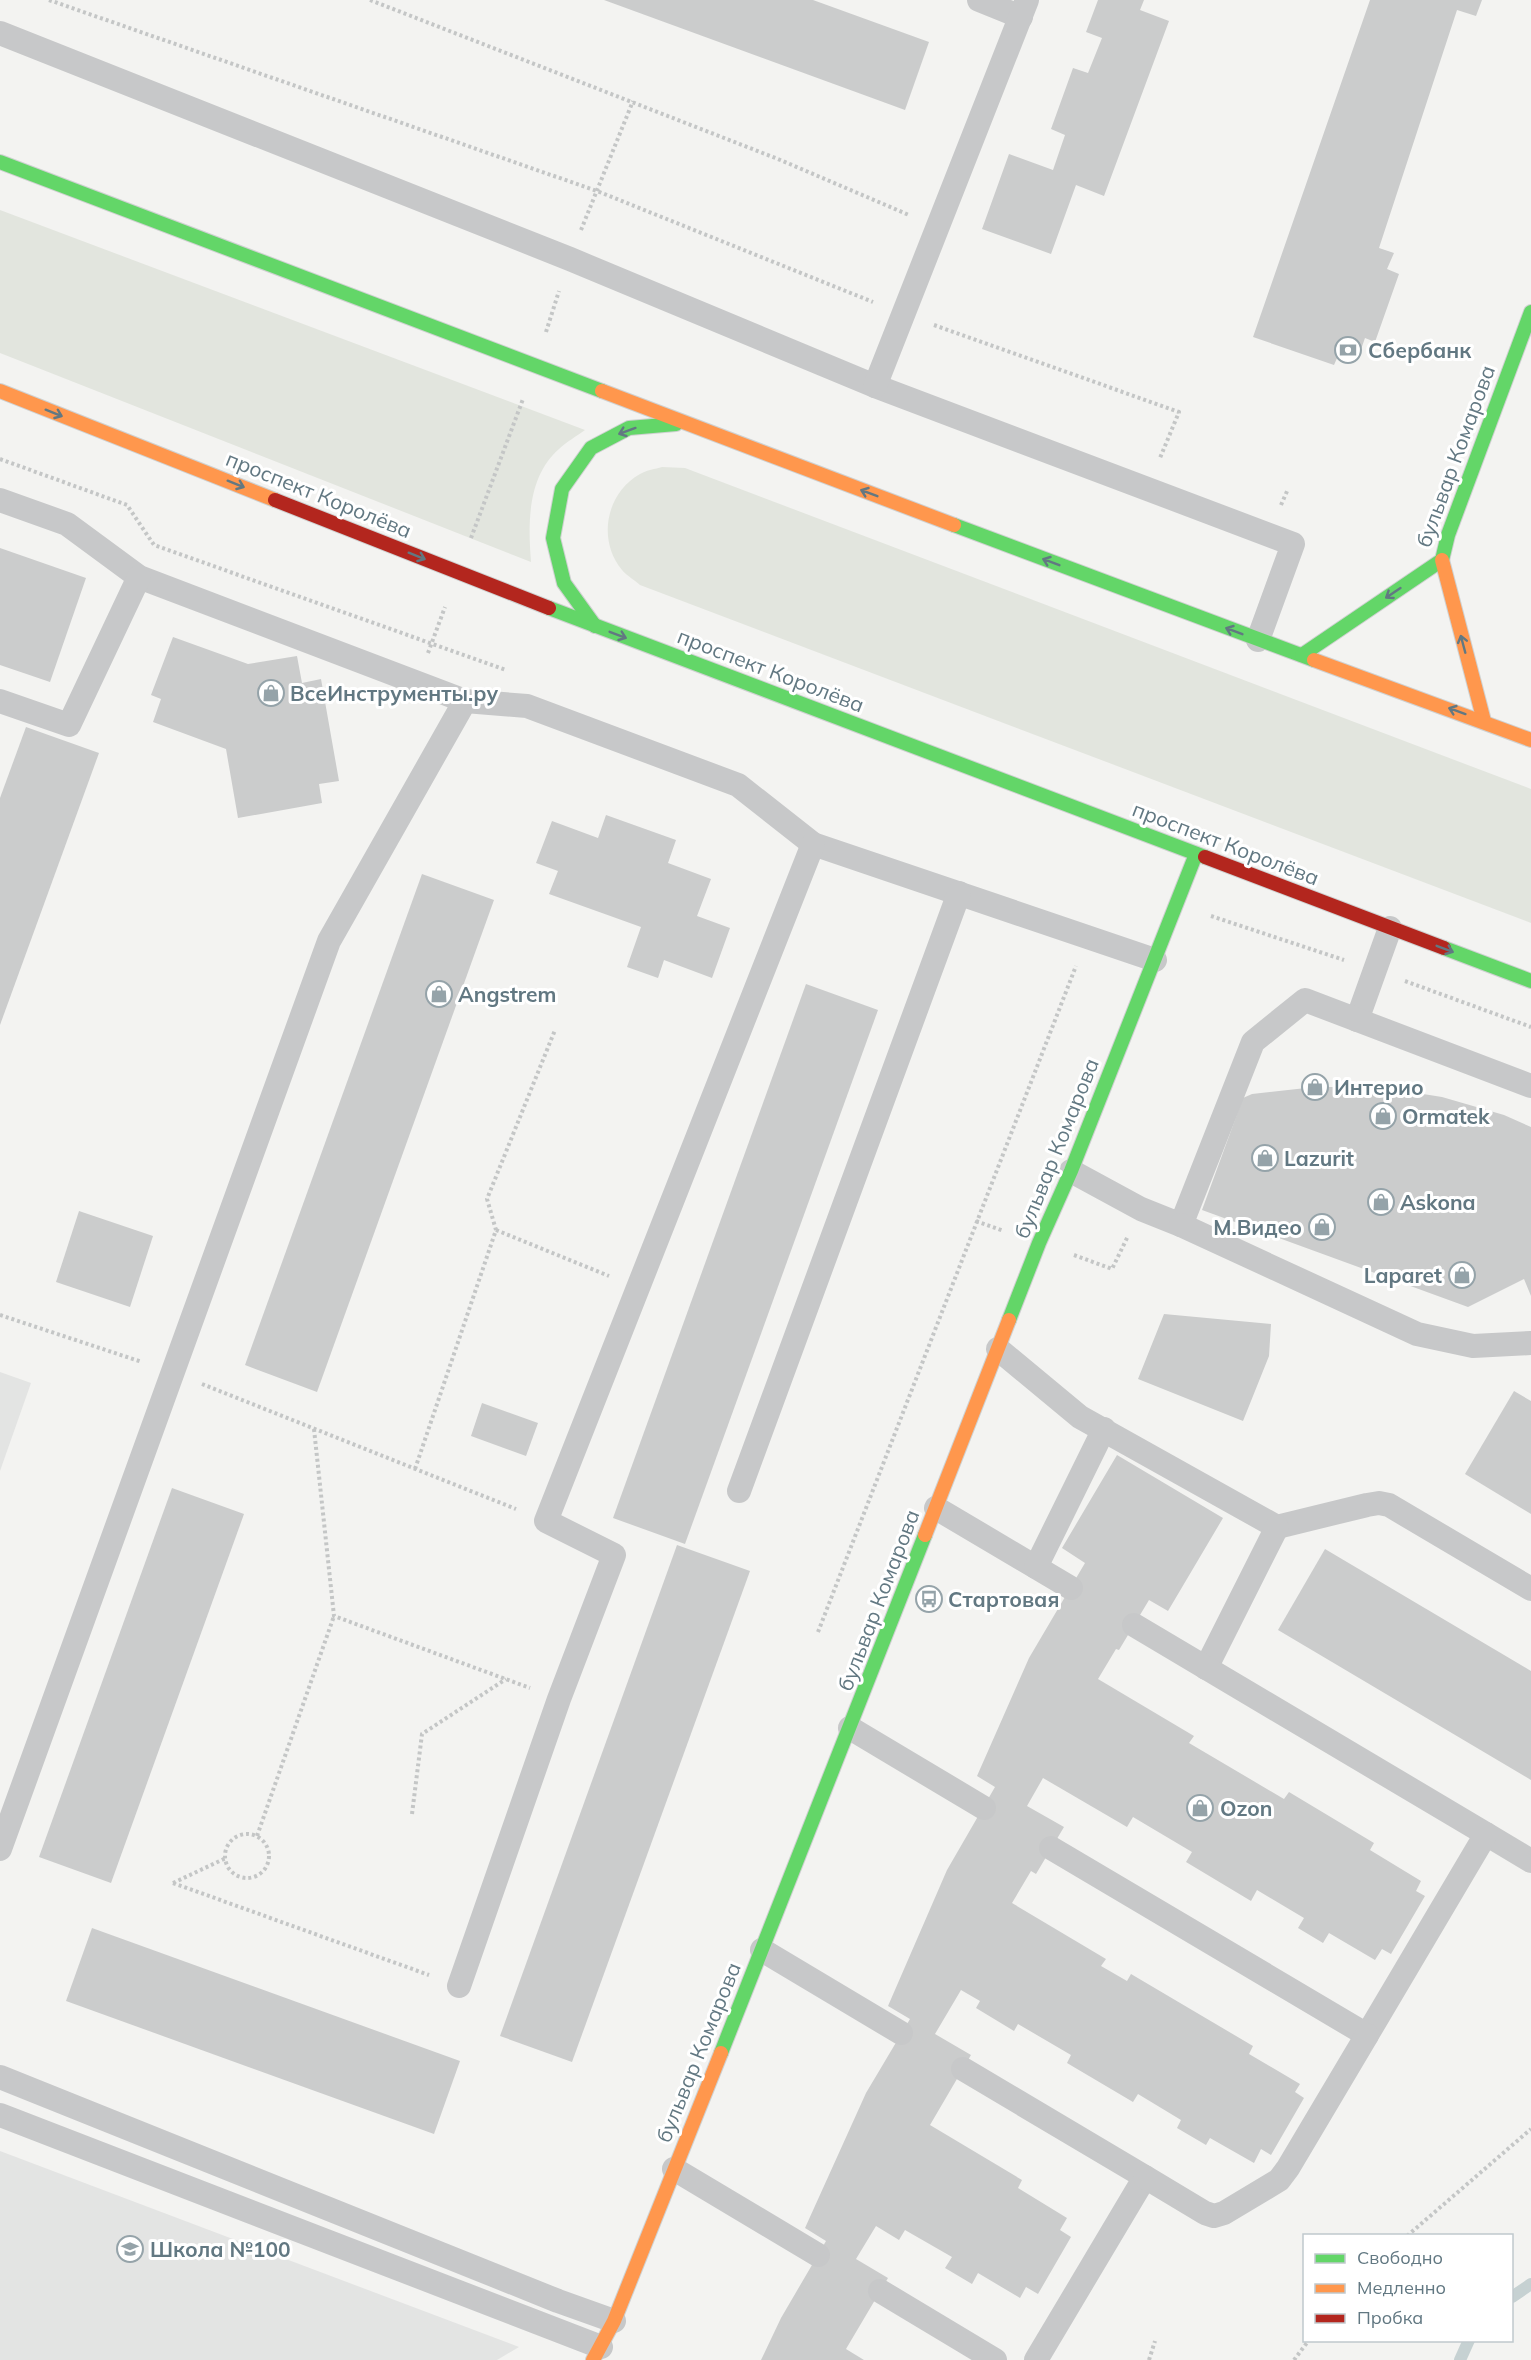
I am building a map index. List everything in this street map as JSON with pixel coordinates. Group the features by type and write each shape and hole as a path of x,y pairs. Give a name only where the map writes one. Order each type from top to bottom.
{"main road":[{"path":"0,162 1258,640 1531,740"},
{"name":"бульвар Комарова","path":"1302,655 1442,560 1448,535 1531,312"},
{"name":"проспект Королёва","path":"0,392 595,626 1531,981"},
{"path":"595,626 564,583 553,538 562,489 591,448 629,428 684,423"},
{"path":"1442,560 1484,721"},
{"name":"бульвар Комарова","path":"597,2353 614,2321 850,1728 1039,1243 1071,1171 1196,854"}],"lane":[{"path":"875,386 1024,8 979,0"},
{"path":"0,33 570,259 875,386 1293,544 1258,640"},
{"path":"0,500 67,524 139,577 465,701 527,706 738,785 813,844 1155,960"},
{"path":"0,701 69,725 139,577"},
{"path":"0,1849 330,941 465,701"},
{"path":"459,1986 559,1699 614,1555 546,1521 813,844"},
{"path":"739,1491 959,893"},
{"path":"1357,1020 1390,928"},
{"path":"1181,1225 1253,1042 1305,1000 1531,1086"},
{"path":"1071,1171 1141,1209 1181,1225 1417,1334 1473,1346 1531,1343"},
{"path":"998,1349 1080,1417 1277,1527 1367,1505 1379,1503 1389,1505 1531,1589"},
{"path":"1036,1567 1104,1429"},
{"path":"936,1508 1071,1588"},
{"path":"1206,1668 1277,1527"},
{"path":"1134,1625 1531,1861"},
{"path":"850,1728 984,1808"},
{"path":"963,2070 1205,2213 1214,2216 1224,2213 1270,2187 1288,2168 1486,1834"},
{"path":"1051,1848 1367,2035"},
{"path":"762,1950 901,2033"},
{"path":"0,2077 614,2321"},
{"path":"0,2115 597,2353"},
{"path":"674,2169 818,2255"},
{"path":"1036,2360 1144,2178"},
{"path":"880,2291 995,2360"}],"path":[{"path":"49,0 597,190 903,314 1179,412 1148,489"},
{"path":"370,0 778,159 938,228"},
{"path":"417,682 535,366 570,259 633,101"},
{"path":"818,1632 980,1210 1088,937"},
{"path":"415,1469 496,1230 487,1199 555,1030"},
{"path":"1039,1243 1112,1269 1141,1209"},
{"path":"496,1230 638,1288"},
{"path":"0,1315 174,1372 546,1521"},
{"path":"257,1836 334,1616 314,1429"},
{"path":"334,1616 559,1699"},
{"path":"412,1814 422,1734 506,1679"},
{"path":"240,1834 257,1836 268,1849 267,1866 254,1878 237,1876 225,1863 226,1846 240,1834"},
{"path":"226,1857 172,1883 459,1986"},
{"path":"1408,2234 1531,2129"},
{"path":"1149,2360 1155,2341"},
{"path":"1294,2360 1308,2342"}],"shaded area":[{"path":"0,210 585,430 568,441 548,460 535,487 530,517 531,562 0,353"},
{"path":"662,467 685,468 1531,789 1531,923 640,585 624,572 614,558 609,545 609,518 619,493 628,482 643,473"},
{"path":"0,1372 31,1383 0,1471"},
{"name":"Школа №100","path":"0,2151 519,2347 497,2360 0,2360"}],"building":[{"path":"604,0 813,0 929,42 905,110"},
{"path":"1098,0 1144,0 1140,10 1169,21 1104,196 1076,185 1051,254 982,229 1009,154 1053,170 1065,135 1051,129 1073,68 1088,73 1102,38 1086,32"},
{"path":"1370,0 1482,0 1476,16 1457,10 1379,248 1394,253 1387,269 1399,274 1375,342 1365,338 1359,355 1341,349 1334,365 1253,337"},
{"path":"0,548 86,578 50,682 0,665"},
{"path":"173,637 248,664 297,656 302,683 321,679 339,781 319,784 322,803 238,818 226,749 153,722 161,699 151,695"},
{"path":"26,727 99,753 0,1025 0,798"},
{"path":"606,815 676,840 668,863 711,879 697,916 730,928 712,978 664,960 658,978 627,967 641,927 549,894 558,871 536,863 552,821 598,838"},
{"path":"422,874 494,900 317,1392 245,1365"},
{"path":"806,984 878,1010 685,1544 613,1518"},
{"path":"1315,1087 1379,1087 1442,1097 1504,1115 1531,1127 1531,1296 1524,1279 1468,1307 1202,1210 1243,1098 1252,1094"},
{"path":"79,1211 153,1236 130,1307 56,1282"},
{"path":"1164,1314 1271,1324 1269,1356 1243,1421 1138,1379"},
{"path":"1514,1391 1531,1401 1531,1514 1465,1474"},
{"path":"482,1403 538,1423 526,1456 471,1436"},
{"path":"1117,1455 1223,1518 1168,1611 1149,1600 1119,1650 1116,1649 1098,1679 1194,1736 1189,1743 1284,1799 1289,1792 1374,1843 1370,1850 1421,1881 1416,1891 1425,1896 1391,1954 1382,1949 1375,1960 1329,1933 1323,1943 1298,1928 1304,1918 1257,1890 1251,1901 1186,1862 1192,1852 1133,1817 1127,1827 1043,1778 1027,1806 1064,1827 1036,1874 1031,1871 1012,1903 1106,1959 1101,1966 1127,1981 1131,1974 1253,2046 1249,2054 1300,2084 1295,2092 1304,2098 1271,2155 1261,2149 1254,2163 1210,2138 1206,2145 1177,2128 1181,2120 1138,2094 1133,2102 1067,2063 1071,2055 1018,2024 1014,2031 976,2008 980,2001 961,1990 935,2034 971,2055 930,2125 1022,2180 1018,2188 1067,2218 1060,2230 1071,2237 1038,2294 1026,2287 1020,2298 978,2273 972,2284 945,2268 952,2257 905,2230 899,2240 876,2226 856,2259 888,2278 846,2349 864,2360 761,2360 781,2318 826,2241 805,2228 866,2093 910,2019 888,2006 947,1870 995,1787 977,1776 1029,1658 1085,1563 1062,1548"},
{"path":"172,1488 244,1514 111,1883 39,1857"},
{"path":"677,1545 750,1571 572,2062 500,2036"},
{"path":"1325,1549 1531,1671 1531,1780 1278,1630"},
{"path":"92,1928 460,2061 434,2134 66,2001"}],"waterway":[{"path":"1513,2296 1531,2284"},
{"path":"1460,2360 1468,2342"}],"traffic: fast":[{"path":"0,162 602,391"},
{"path":"1302,655 1442,560 1448,535 1531,312"},
{"path":"595,626 564,583 553,538 562,489 591,448 629,428 676,424"},
{"path":"954,525 1314,660"},
{"path":"549,608 1205,857"},
{"path":"1009,1320 1039,1243 1071,1171 1196,854"},
{"path":"1444,948 1531,981"},
{"path":"721,2053 925,1535"}],"traffic: slow":[{"path":"0,391 275,500"},
{"path":"602,391 954,525"},
{"path":"1442,560 1484,721"},
{"path":"1314,660 1531,740"},
{"path":"925,1535 1009,1320"},
{"path":"593,2360 614,2321 721,2053"}],"traffic: jam":[{"path":"275,500 549,608"},
{"path":"1205,857 1444,948"}],"place":[{"name":"Сбербанк","path":"1348,350"},
{"name":"ВсеИнструменты.ру","path":"271,693"},
{"name":"Angstrem","path":"439,994"},
{"name":"Интерио","path":"1315,1087"},
{"name":"Ormatek","path":"1383,1116"},
{"name":"Lazurit","path":"1265,1158"},
{"name":"Askona","path":"1381,1202"},
{"name":"М.Видео","path":"1322,1227"},
{"name":"Laparet","path":"1462,1275"},
{"name":"Стартовая","path":"929,1599"},
{"name":"Ozon","path":"1200,1808"},
{"name":"Школа №100","path":"130,2249"}]}
